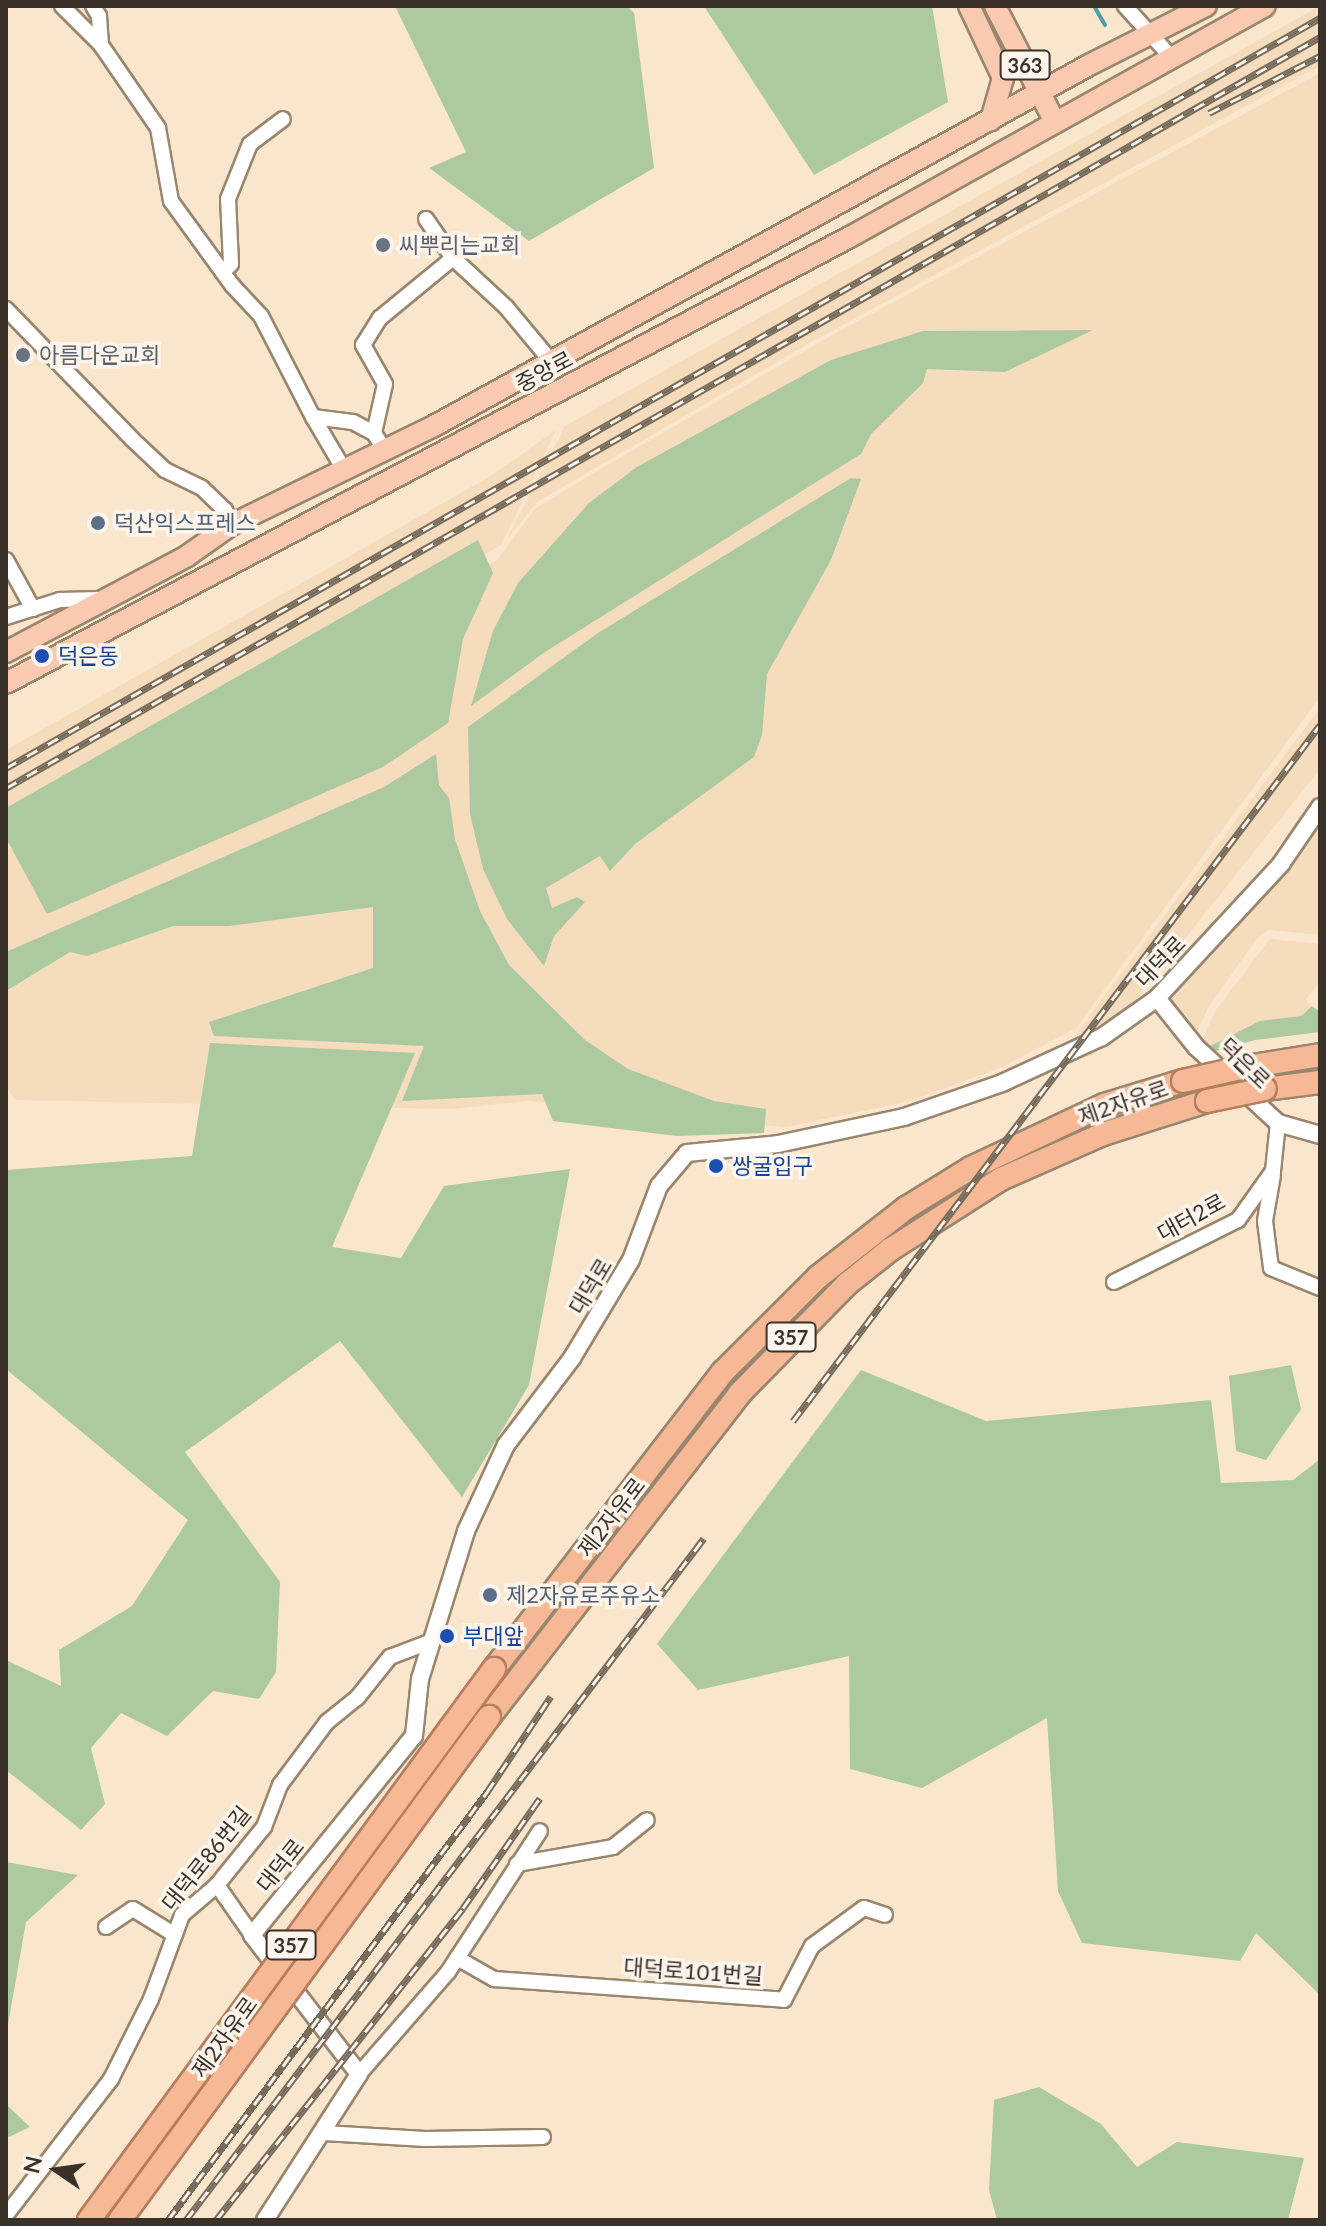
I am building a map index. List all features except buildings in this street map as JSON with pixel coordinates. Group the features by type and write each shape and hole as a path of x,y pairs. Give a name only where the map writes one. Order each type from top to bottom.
{"highway":[{"name":"제2자유로","path":"89,2220 494,1669 723,1372 818,1277 906,1208 971,1168 1104,1105 1183,1081 1320,1055"},
{"name":"제2자유로","path":"120,2220 489,1717 740,1393 847,1284 891,1249 1001,1179 1103,1134 1207,1101 1320,1082"}],"main road":[{"path":"969,6 1003,78 991,120"},
{"name":"363","path":"995,6 1055,122"},
{"path":"1152,36 1206,6"},
{"path":"1172,58 1265,6"},
{"name":"중앙로","path":"6,652 100,599 187,556 231,525 343,468 379,441 550,360 1089,65 1152,36"},
{"name":"중앙로","path":"6,683 834,245 1055,122 1100,93 1172,58"}],"street":[{"path":"62,6 101,45 158,128 171,201 223,272 261,316 343,468"},
{"path":"93,6 99,16 101,45"},
{"path":"1125,6 1172,58"},
{"path":"223,272 231,264 228,199 250,144 283,119"},
{"name":"중앙로","path":"426,219 453,258 506,307 550,360"},
{"path":"379,441 385,384 363,345 380,318 453,258"},
{"path":"6,309 165,470 202,488 225,510 231,525"},
{"path":"313,417 353,422 379,441"},
{"path":"6,560 33,609"},
{"path":"6,617 60,600 100,599"},
{"name":"대덕로","path":"252,1935 414,1736 420,1679 466,1531 506,1445 572,1358 631,1260 659,1186 687,1153 778,1144 904,1117 1002,1083 1102,1037 1157,998 1281,864 1320,807"},
{"name":"덕은로","path":"1157,998 1196,1047 1278,1123 1320,1135"},
{"name":"대터2로","path":"1114,1282 1238,1220 1273,1171 1278,1123"},
{"path":"1273,1171 1265,1221 1271,1268 1320,1288"},
{"name":"대덕로86번길","path":"6,2215 111,2079 151,1999 182,1915 217,1885 264,1827 280,1785 327,1722 357,1698 390,1657 432,1641"},
{"path":"517,1864 613,1847 647,1820"},
{"path":"265,2220 324,2133 359,2074 457,1958 540,1831"},
{"path":"217,1885 359,2074"},
{"name":"대덕로101번길","path":"457,1958 494,1979 784,2000 812,1946 864,1908 885,1915"},
{"name":"대덕로86번길","path":"106,1927 133,1909 175,1935"},
{"path":"324,2133 425,2139 543,2137"}],"shaded area":[{"path":"1320,6 1320,66 811,342 537,502 507,539 565,426"},
{"path":"1320,73 1320,697 1076,1028 1000,1068 910,1101 785,1127 528,1101 452,1109 15,1100 6,1086 6,851 497,560 536,508 599,470 836,333"},
{"path":"556,430 501,545 6,833 6,750 491,476"},
{"path":"1320,708 1320,769 1091,1057 1071,1041"},
{"path":"1320,821 1320,935 1269,930 1258,937 1209,1006 1195,1036 1166,995 1287,870"},
{"path":"1270,939 1320,944 1320,982 1305,1000 1312,1006 1301,1016 1260,1021 1206,1048 1201,1042 1216,1010"}],"green space":[{"path":"395,6 627,6 634,13 654,168 529,241 429,168 466,152"},
{"path":"704,6 932,6 948,102 814,175"},
{"path":"1093,330 1005,372 927,369 923,383 871,434 861,454 545,652 471,706 493,631 518,583 589,503 637,467 831,360 923,331"},
{"path":"851,478 861,479 831,560 767,674 762,735 754,757 635,844 610,871 600,856 546,888 552,908 577,897 585,902 554,936 544,966 507,919 483,869 470,814 468,727 598,633"},
{"path":"478,540 493,573 463,639 448,723 383,767 47,914 6,838 6,808"},
{"path":"436,754 439,785 449,798 455,839 480,911 509,965 585,1040 628,1069 714,1101 766,1109 764,1133 677,1136 553,1121 542,1094 402,1101 424,1046 214,1036 209,1022 373,968 373,907 229,926 173,926 87,956 70,952 6,991 6,952 384,787"},
{"path":"1312,1006 1320,1012 1320,1032 1255,1040 1209,1053 1206,1048 1260,1021 1301,1016"},
{"path":"210,1043 415,1053 332,1247 401,1258 444,1186 570,1169 529,1385 462,1497 340,1341 185,1452 280,1582 276,1672 259,1699 213,1691 167,1736 121,1713 91,1748 105,1804 81,1830 6,1770 6,1660 61,1686 59,1650 132,1606 188,1520 6,1369 6,1170 192,1156"},
{"path":"1291,1365 1301,1409 1266,1460 1236,1451 1229,1376"},
{"path":"861,1370 986,1421 1211,1400 1221,1483 1293,1480 1320,1459 1320,1995 1256,1933 1240,1961 1082,1943 1058,1891 1047,1718 922,1788 850,1769 849,1656 698,1690 657,1644"},
{"path":"6,1862 78,1875 26,1922 6,2036"},
{"path":"1039,2087 1101,2124 1137,2167 1177,2142 1304,2158 1288,2220 997,2220 989,2190 994,2100"},
{"path":"6,2104 30,2127 9,2137 6,2135"}],"waterway":[{"path":"1094,6 1105,25"}],"railway":[{"path":"6,768 1320,18"},
{"path":"6,788 1320,37"},
{"path":"1209,113 1320,56"},
{"path":"793,1421 1320,725"},
{"path":"186,2220 704,1538"},
{"path":"168,2220 487,1792 551,1696"},
{"path":"216,2220 463,1908 540,1798"}],"place":[{"name":"씨뿌리는교회","path":"383,245"},
{"name":"아름다운교회","path":"23,355"},
{"name":"덕산익스프레스","path":"98,523"},
{"name":"덕은동","path":"42,656"},
{"name":"쌍굴입구","path":"716,1166"},
{"name":"제2자유로주유소","path":"490,1595"},
{"name":"부대앞","path":"447,1636"}]}
